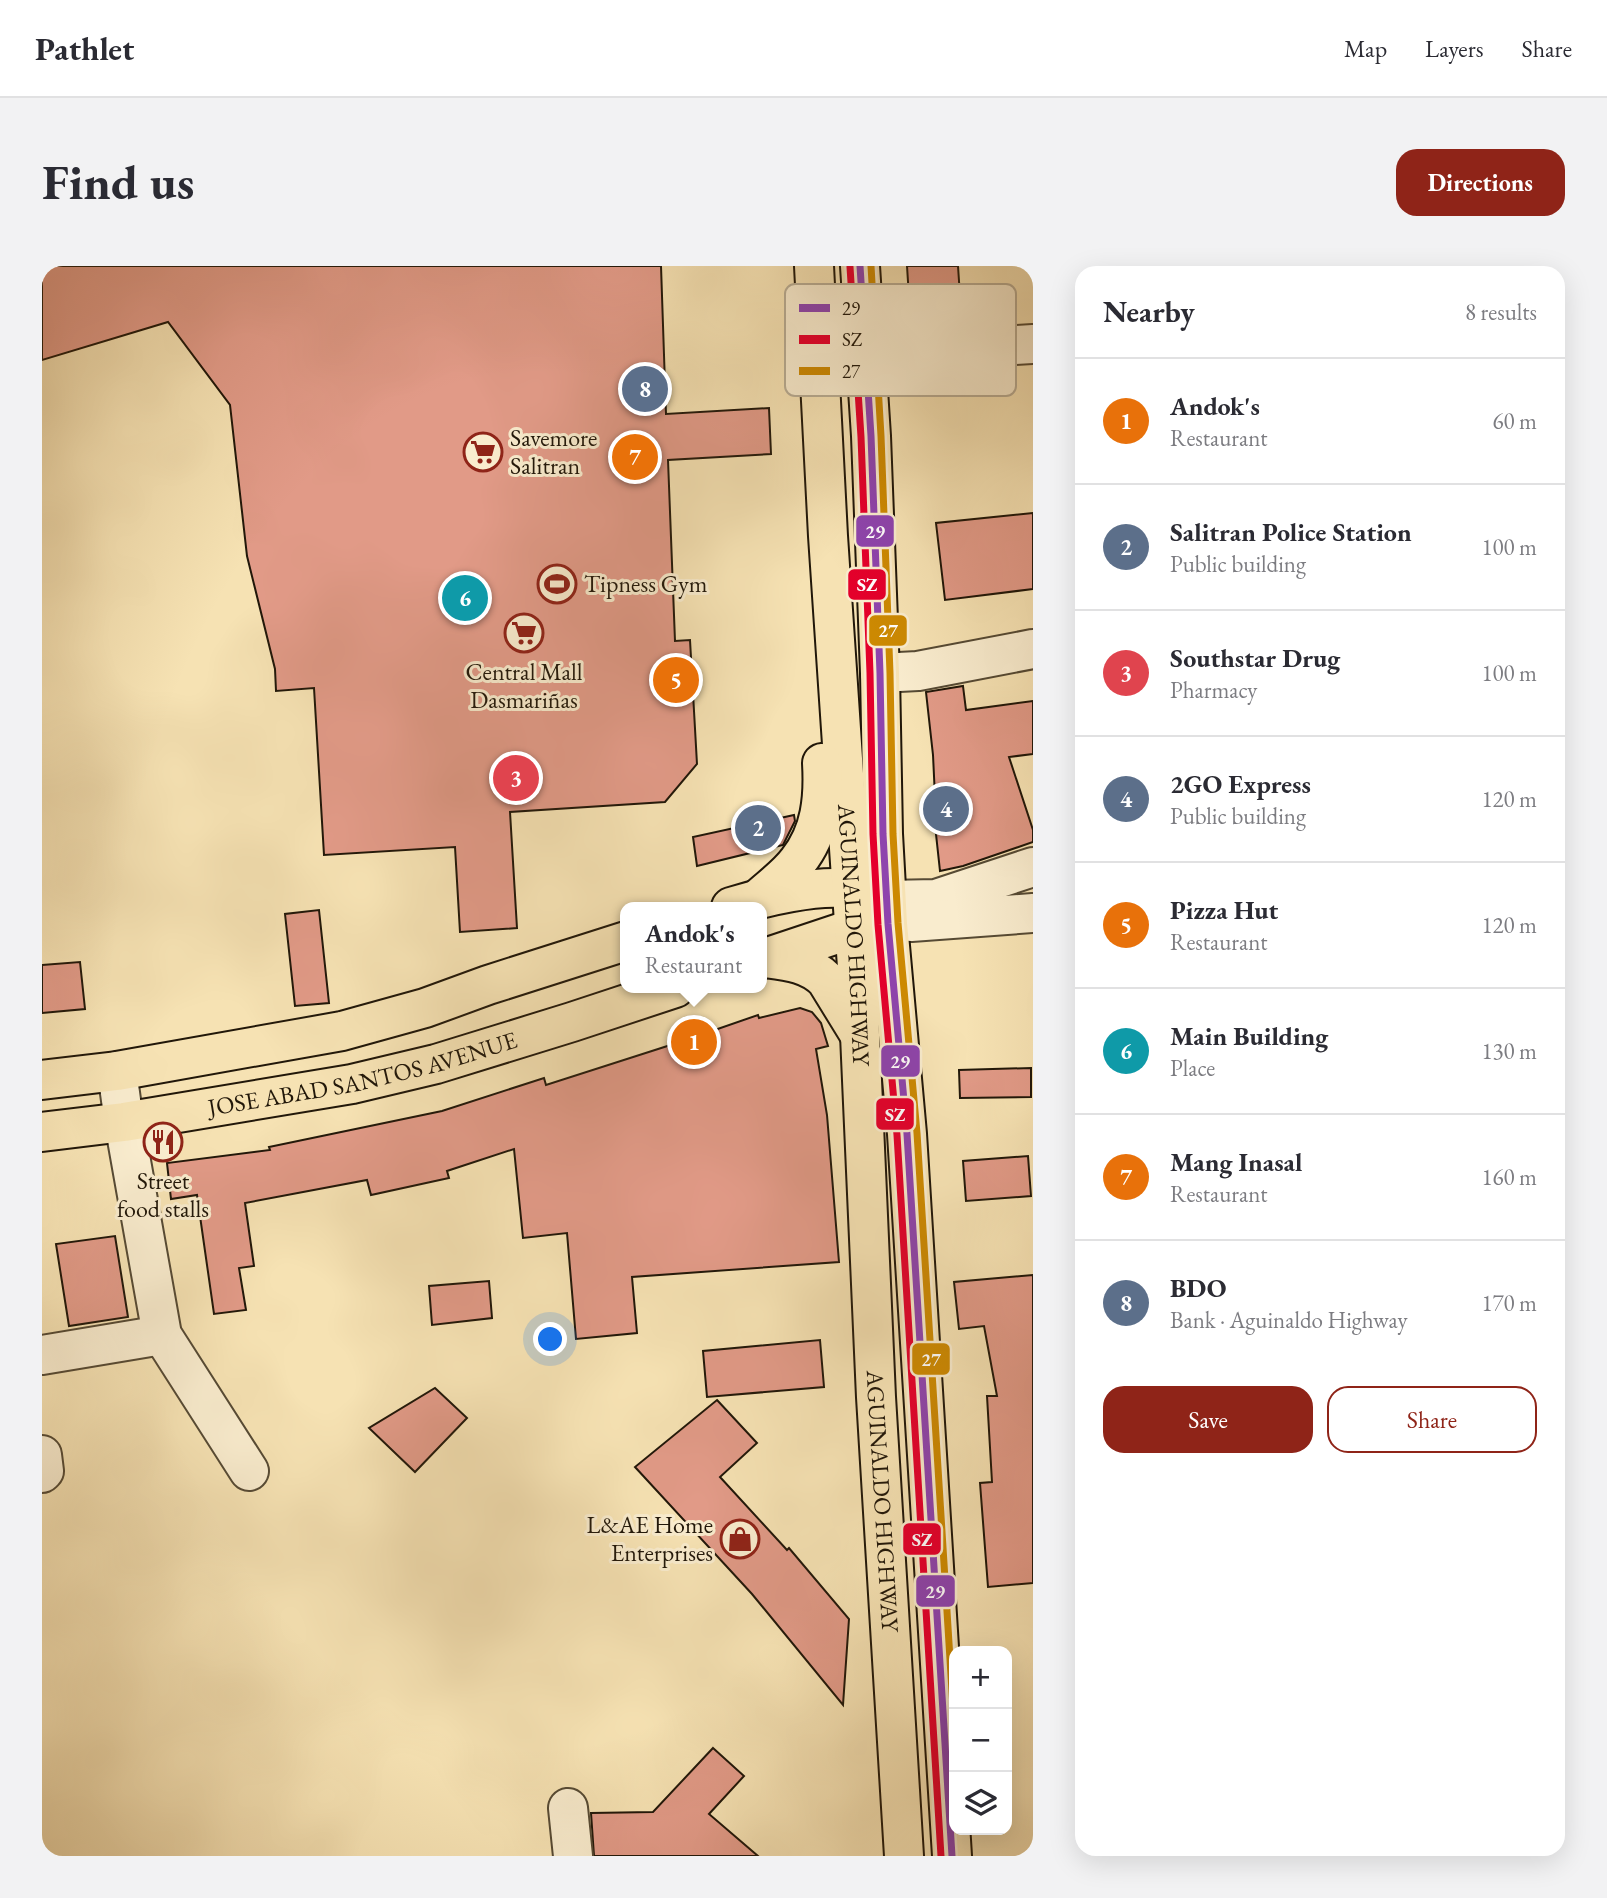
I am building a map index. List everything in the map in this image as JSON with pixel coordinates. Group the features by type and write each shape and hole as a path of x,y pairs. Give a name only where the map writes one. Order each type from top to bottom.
{"main road":[{"name":"AGUINALDO HIGHWAY","path":"814,266 815,284"},
{"name":"AGUINALDO HIGHWAY","path":"860,266 861,284"},
{"name":"AGUINALDO HIGHWAY","path":"821,396 828,536 870,910 907,1134 952,1856"},
{"name":"AGUINALDO HIGHWAY","path":"868,396 880,673 883,834 870,910 859,1034 876,1397 904,1856"},
{"path":"746,902 797,863 813,840 820,817 824,785 811,583 828,536"},
{"path":"751,902 828,888 870,910"},
{"path":"767,957 870,910"},
{"name":"JOSE ABAD SANTOS AVENUE","path":"42,1080 117,1071 342,1031 425,1008 620,943"},
{"path":"767,958 803,964 820,974 859,1034"},
{"name":"JOSE ABAD SANTOS AVENUE","path":"42,1132 124,1122 352,1084 436,1064 660,993"}],"street":[{"path":"880,673 918,671 1033,649"},
{"path":"870,910 936,899 1033,867"},
{"path":"870,910 1033,913"},
{"path":"117,1071 162,1335 250,1471"},
{"path":"42,1355 162,1335"},
{"path":"42,1455 42,1472"},
{"path":"568,1808 573,1856"}],"building":[{"name":"Central Mall Dasmariñas","path":"42,266 661,266 666,414 769,408 771,454 668,460 675,641 690,640 697,764 665,802 510,812 517,928 460,932 455,847 324,855 314,688 276,691 275,669 247,556 230,405 168,322 42,360"},
{"path":"907,266 958,266 959,284 908,284"},
{"path":"1033,513 1033,589 945,600 936,523"},
{"path":"963,686 966,710 1033,701 1033,754 1009,757 1033,830 1033,842 940,871 932,797 935,797 933,755 926,692"},
{"path":"794,815 795,821 783,845 697,866 693,837"},
{"path":"319,910 329,1003 295,1006 285,914"},
{"path":"80,962 85,1009 42,1013 42,965"},
{"path":"800,1008 812,1012 821,1023 828,1046 816,1049 827,1115 839,1262 632,1277 637,1333 576,1339 567,1233 523,1238 514,1149 447,1171 449,1178 371,1195 367,1180 245,1203 254,1266 239,1268 246,1310 214,1314 197,1195 171,1199 167,1163 270,1150 269,1147 442,1111 544,1078 546,1085 758,1015 759,1018"},
{"path":"1031,1068 1031,1097 960,1098 959,1070"},
{"path":"1028,1156 1031,1196 966,1201 963,1161"},
{"path":"115,1236 128,1317 69,1326 56,1244"},
{"path":"1033,1275 1033,1583 988,1587 980,1483 992,1482 987,1396 997,1396 984,1326 959,1329 954,1282"},
{"path":"489,1281 492,1318 432,1325 429,1286"},
{"path":"820,1340 824,1387 707,1397 703,1351"},
{"path":"435,1388 467,1418 415,1472 369,1428"},
{"path":"717,1400 757,1443 720,1477 787,1550 789,1548 849,1619 843,1705 752,1594 635,1467"},
{"path":"713,1748 744,1776 709,1814 758,1856 594,1856 591,1813 653,1812"}],"transit line":[{"name":"29","path":"860,266 861,284"},
{"name":"27","path":"871,266 872,284"},
{"name":"SZ","path":"850,267 851,284"},
{"name":"SZ","path":"858,396 878,925 897,1135 941,1856"},
{"name":"29","path":"868,396 888,924 907,1134 952,1856"},
{"name":"27","path":"879,396 898,923 917,1133 953,1709"}],"place":[{"name":"BDO","path":"645,389"},
{"name":"Savemore Salitran","path":"483,452"},
{"name":"Mang Inasal","path":"635,457"},
{"name":"Tipness Gym","path":"557,584"},
{"name":"Main Building","path":"465,598"},
{"name":"Central Mall Dasmariñas","path":"524,633"},
{"name":"Pizza Hut","path":"676,680"},
{"name":"Southstar Drug","path":"516,778"},
{"name":"2GO Express","path":"946,809"},
{"name":"Salitran Police Station","path":"758,828"},
{"name":"Andok's","path":"694,1042"},
{"name":"Street food stalls","path":"163,1142"},
{"name":"L&AE Home Enterprises","path":"740,1539"}]}
